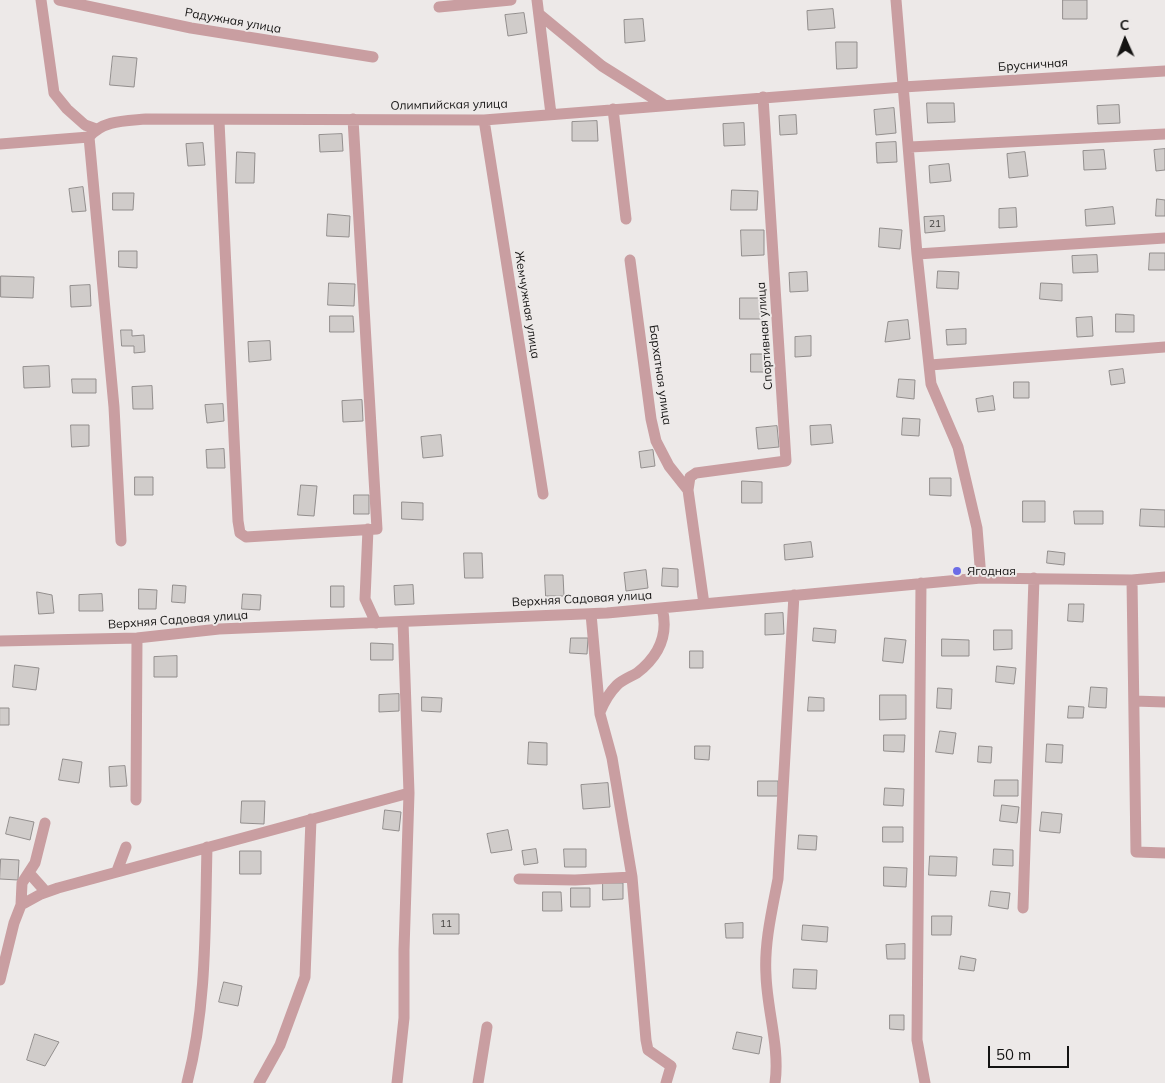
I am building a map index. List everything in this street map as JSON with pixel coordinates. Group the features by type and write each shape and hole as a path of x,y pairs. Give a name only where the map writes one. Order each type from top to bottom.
{"street":[{"path":"41,0 54,93 67,109 93,133 114,407 121,541"},
{"name":"Радужная улица","path":"59,0 191,28 373,57"},
{"path":"439,7 511,0"},
{"path":"537,0 551,114"},
{"path":"896,0 910,147 917,254 931,384 958,447 977,528 981,578"},
{"path":"539,14 602,66 664,105"},
{"name":"Брусничная","path":"903,87 1165,71"},
{"name":"Олимпийская улица","path":"0,144 93,133 104,125 146,120 484,120 903,87"},
{"name":"Спортивная улица","path":"688,490 690,477 696,473 786,461 763,97"},
{"path":"613,109 626,219"},
{"path":"219,121 240,533 246,537 377,529 354,119"},
{"name":"Жемчужная улица","path":"484,120 543,494"},
{"path":"910,147 1165,134"},
{"path":"917,254 1165,238"},
{"name":"Бархатная улица","path":"630,260 651,419 656,441 668,466 688,490"},
{"path":"930,365 1165,347"},
{"path":"688,490 704,604"},
{"path":"368,529 365,599 376,622"},
{"name":"Верхняя Садовая улица","path":"0,641 137,638 220,629 591,614 981,578 1132,580 1165,577"},
{"path":"1023,908 1034,578"},
{"path":"1132,580 1136,852 1165,853"},
{"path":"921,583 917,1040 925,1083"},
{"path":"775,1083 765,974 770,923 778,879 794,595"},
{"path":"600,714 609,693 618,684 636,673 656,652 666,632 662,608"},
{"path":"591,614 600,714 612,758 632,877 646,1040 648,1050 671,1066 666,1083"},
{"path":"397,1083 404,1018 404,950 409,793 403,622"},
{"path":"136,800 137,638"},
{"path":"1134,701 1165,702"},
{"path":"21,905 46,892 117,871 409,793"},
{"path":"258,1083 280,1045 305,977 311,819"},
{"path":"0,980 14,923 21,905 22,883 30,874 35,863 45,823"},
{"path":"187,1083 194,1056 204,982 207,847"},
{"path":"117,871 126,848"},
{"path":"30,874 46,892"},
{"path":"519,879 575,880 632,877"},
{"path":"478,1083 487,1027"}],"building":[{"path":"1063,0 1087,0 1087,19 1063,19"},
{"path":"833,9 835,28 808,30 807,11"},
{"path":"524,13 527,33 508,36 505,15"},
{"path":"643,19 645,41 625,43 624,20"},
{"path":"836,42 857,42 857,68 837,69"},
{"path":"113,56 137,58 134,87 110,85"},
{"path":"927,103 954,103 955,122 928,123"},
{"path":"1119,105 1120,123 1098,124 1097,106"},
{"path":"894,108 896,133 876,135 874,110"},
{"path":"796,115 797,134 780,135 779,116"},
{"path":"597,121 598,141 572,141 572,122"},
{"path":"744,123 745,145 724,146 723,124"},
{"path":"342,134 343,151 320,152 319,135"},
{"path":"896,142 897,162 877,163 876,143"},
{"path":"203,143 205,165 188,166 186,144"},
{"path":"1165,149 1165,170 1156,171 1154,150"},
{"path":"1104,150 1106,169 1084,170 1083,151"},
{"path":"237,152 255,153 254,183 236,183"},
{"path":"1025,152 1028,176 1009,178 1007,154"},
{"path":"949,164 951,181 930,183 929,166"},
{"path":"83,187 86,211 72,212 69,189"},
{"path":"732,190 758,191 757,210 731,210"},
{"path":"113,193 134,193 133,210 113,210"},
{"path":"1157,199 1165,200 1165,216 1156,216"},
{"path":"1113,207 1115,224 1086,226 1085,210"},
{"path":"1016,208 1017,227 999,228 999,209"},
{"path":"328,214 350,216 349,237 327,236"},
{"path":"944,216 945,231 925,233 924,217"},
{"path":"880,228 902,230 900,249 879,247"},
{"path":"741,230 764,230 764,255 742,256"},
{"path":"119,251 137,251 137,268 119,267"},
{"path":"1150,253 1165,253 1165,270 1149,270"},
{"path":"1097,255 1098,272 1073,273 1072,256"},
{"path":"938,271 959,272 958,289 937,288"},
{"path":"807,272 808,291 790,292 789,273"},
{"path":"1,276 34,277 33,298 1,297"},
{"path":"329,283 355,284 354,306 328,305"},
{"path":"1041,283 1062,284 1062,301 1040,299"},
{"path":"90,285 91,306 71,307 70,286"},
{"path":"740,298 761,298 762,319 740,319"},
{"path":"1116,314 1134,315 1134,332 1116,332"},
{"path":"330,316 353,316 354,332 330,332"},
{"path":"1092,317 1093,336 1077,337 1076,318"},
{"path":"908,320 910,339 885,342 888,322"},
{"path":"966,329 966,344 947,345 946,330"},
{"path":"121,330 132,330 132,336 144,335 145,352 134,353 134,346 122,346"},
{"path":"811,336 811,356 795,357 795,337"},
{"path":"270,341 271,360 249,362 248,342"},
{"path":"751,354 770,354 770,372 751,372"},
{"path":"49,366 50,387 24,388 23,367"},
{"path":"1123,369 1125,383 1111,385 1109,371"},
{"path":"72,379 96,379 96,393 73,393"},
{"path":"899,379 915,380 914,399 897,397"},
{"path":"1014,382 1029,382 1029,398 1014,398"},
{"path":"152,386 153,409 133,409 132,387"},
{"path":"993,396 995,410 978,412 976,399"},
{"path":"362,400 363,421 343,422 342,401"},
{"path":"223,404 224,421 207,423 205,405"},
{"path":"903,418 920,419 919,436 902,435"},
{"path":"71,425 89,425 89,446 72,447"},
{"path":"831,425 833,443 811,445 810,426"},
{"path":"777,426 779,447 758,449 756,428"},
{"path":"441,435 443,456 423,458 421,437"},
{"path":"224,449 225,468 207,468 206,450"},
{"path":"653,450 655,466 641,468 639,452"},
{"path":"135,477 153,477 153,495 135,495"},
{"path":"930,478 951,478 951,496 930,495"},
{"path":"742,481 762,482 762,503 742,503"},
{"path":"301,485 317,486 314,516 298,515"},
{"path":"354,495 369,495 369,514 354,514"},
{"path":"1023,501 1045,501 1045,522 1023,522"},
{"path":"402,502 423,503 423,520 402,519"},
{"path":"1141,509 1165,510 1165,527 1140,526"},
{"path":"1074,511 1103,511 1103,524 1075,524"},
{"path":"811,542 813,557 785,560 784,545"},
{"path":"1048,551 1065,553 1064,565 1047,563"},
{"path":"464,553 482,553 483,578 465,578"},
{"path":"663,568 678,569 678,587 662,586"},
{"path":"646,570 648,588 626,591 624,573"},
{"path":"545,575 563,575 564,596 546,596"},
{"path":"173,585 186,586 185,603 172,602"},
{"path":"413,585 414,604 395,605 394,586"},
{"path":"331,586 344,586 344,607 331,607"},
{"path":"139,589 157,590 156,609 139,609"},
{"path":"37,592 52,595 54,613 39,614"},
{"path":"102,594 103,611 79,611 79,595"},
{"path":"243,594 261,595 260,610 242,609"},
{"path":"1069,604 1084,604 1083,622 1068,621"},
{"path":"783,613 784,634 765,635 765,614"},
{"path":"814,628 836,630 835,643 813,641"},
{"path":"994,630 1012,630 1012,649 994,650"},
{"path":"571,638 588,638 587,654 570,653"},
{"path":"885,638 906,640 903,663 883,661"},
{"path":"942,639 969,640 969,656 942,656"},
{"path":"371,643 393,644 393,660 371,660"},
{"path":"690,651 703,651 703,668 690,668"},
{"path":"177,656 177,677 154,677 154,657"},
{"path":"15,665 39,668 36,690 13,687"},
{"path":"997,666 1016,668 1014,684 996,682"},
{"path":"1091,687 1107,688 1106,708 1089,707"},
{"path":"938,688 952,689 951,709 937,708"},
{"path":"399,694 399,711 379,712 379,695"},
{"path":"880,695 906,695 906,719 880,720"},
{"path":"422,697 442,698 441,712 422,711"},
{"path":"809,697 824,698 824,711 808,711"},
{"path":"1069,706 1084,707 1083,718 1068,718"},
{"path":"0,708 9,708 9,725 0,725"},
{"path":"940,731 956,733 953,754 936,752"},
{"path":"884,735 905,735 904,752 884,751"},
{"path":"529,742 547,743 547,765 528,764"},
{"path":"1047,744 1063,745 1062,763 1046,762"},
{"path":"695,746 710,746 709,760 695,759"},
{"path":"979,746 992,747 991,763 978,762"},
{"path":"63,759 82,762 79,783 59,780"},
{"path":"125,766 127,786 110,787 109,767"},
{"path":"995,780 1018,780 1018,796 994,796"},
{"path":"758,781 778,781 778,796 758,796"},
{"path":"608,783 610,807 583,809 581,785"},
{"path":"885,788 904,789 903,806 884,805"},
{"path":"242,801 265,801 264,824 241,823"},
{"path":"1002,805 1019,807 1017,823 1000,821"},
{"path":"385,810 401,812 399,831 383,829"},
{"path":"1042,812 1062,814 1060,833 1040,831"},
{"path":"10,817 34,822 30,840 6,834"},
{"path":"883,827 903,827 903,842 883,842"},
{"path":"508,830 512,850 491,853 487,834"},
{"path":"799,835 817,836 816,850 798,849"},
{"path":"536,849 538,863 524,865 522,851"},
{"path":"564,849 586,849 586,867 565,867"},
{"path":"994,849 1013,850 1013,866 993,865"},
{"path":"240,851 261,851 261,874 240,874"},
{"path":"930,856 957,857 956,876 929,875"},
{"path":"1,859 19,860 18,880 0,879"},
{"path":"884,867 907,868 906,887 884,886"},
{"path":"603,883 623,883 623,899 603,900"},
{"path":"571,888 590,888 590,907 571,907"},
{"path":"991,891 1010,893 1008,909 989,906"},
{"path":"543,892 561,892 562,911 543,911"},
{"path":"433,914 459,914 459,934 434,934"},
{"path":"932,916 952,916 951,935 932,935"},
{"path":"743,923 743,938 726,938 725,924"},
{"path":"803,925 828,927 827,942 802,940"},
{"path":"905,944 905,959 887,959 886,945"},
{"path":"961,956 976,959 974,971 959,969"},
{"path":"794,969 817,970 816,989 793,988"},
{"path":"224,982 242,986 238,1006 219,1002"},
{"path":"890,1015 904,1015 904,1030 890,1029"},
{"path":"737,1032 762,1037 759,1054 733,1049"},
{"path":"35,1034 59,1042 45,1066 27,1060"}],"place":[{"name":"Ягодная","path":"957,571"}]}
